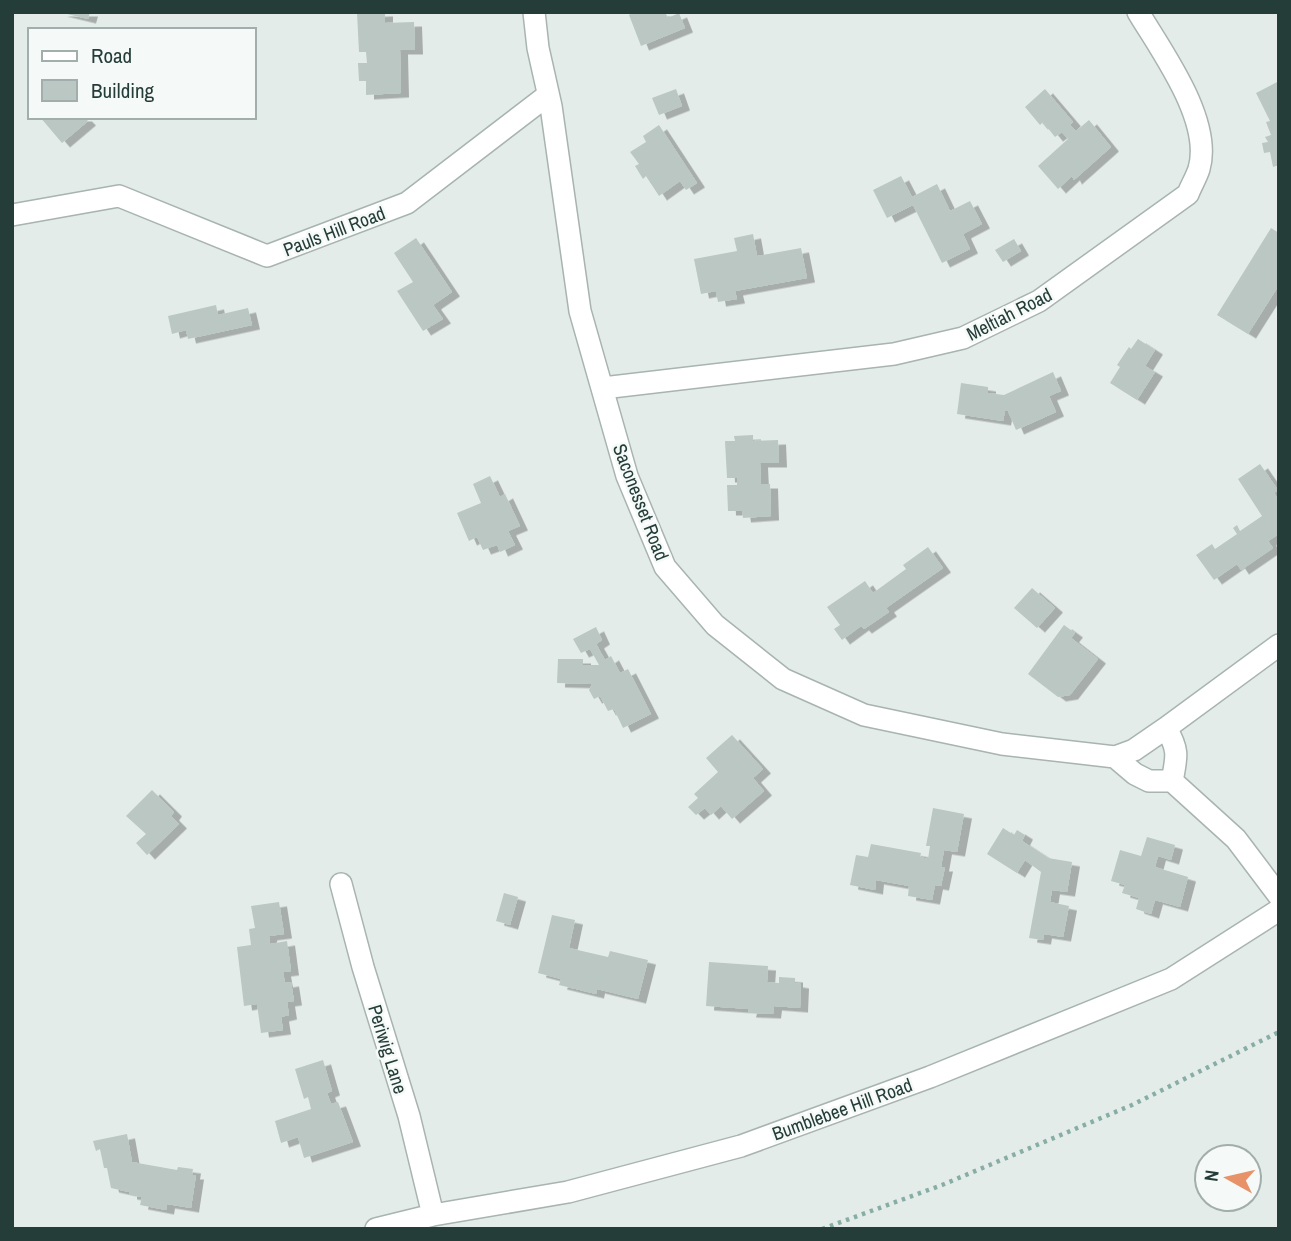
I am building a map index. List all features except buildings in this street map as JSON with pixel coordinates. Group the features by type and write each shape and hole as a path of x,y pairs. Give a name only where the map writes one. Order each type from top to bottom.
{"street":[{"name":"Saconesset Road","path":"534,12 580,311 627,475 666,567 715,625 783,679 864,715 1002,744 1115,757"},
{"name":"Meltiah Road","path":"603,388 894,354 963,338 1039,301 1188,194 1200,168 1200,136 1190,100 1138,12"},
{"name":"Pauls Hill Road","path":"12,215 119,195 267,256 407,203 548,94"},
{"path":"1279,645 1134,750 1115,757 1135,774 1149,781 1172,781 1236,839 1279,896"},
{"path":"1166,728 1176,745 1172,781"},
{"name":"Periwig Lane","path":"341,884 363,967 409,1116 433,1214"},
{"name":"Bumblebee Hill Road","path":"376,1229 433,1214 568,1192 741,1146 930,1077 1171,979 1279,910"}],"path":[{"path":"822,1229 942,1185 1132,1105 1279,1032"}]}
